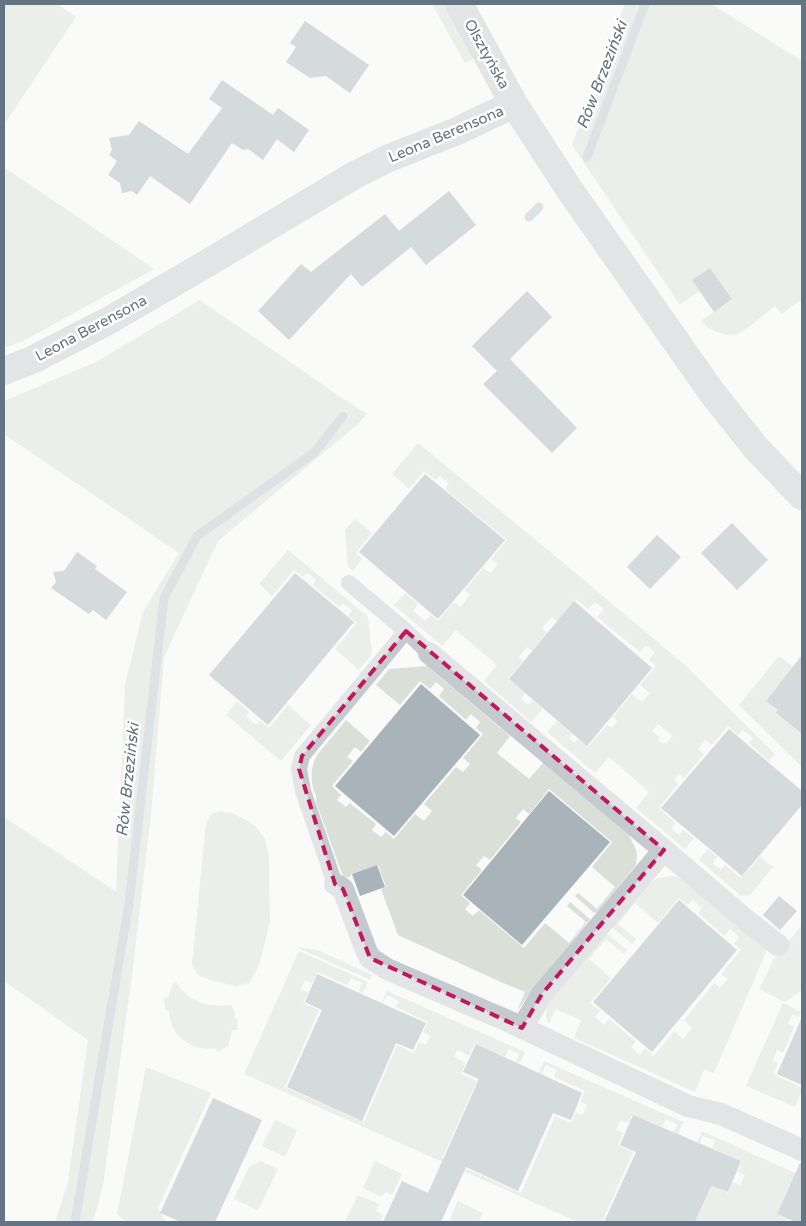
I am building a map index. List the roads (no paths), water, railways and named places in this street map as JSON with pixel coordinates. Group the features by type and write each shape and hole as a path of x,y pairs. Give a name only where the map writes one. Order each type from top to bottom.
{"street":[{"name":"Olsztyńska","path":"460,4 514,104"},
{"name":"Leona Berensona","path":"4,372 32,360 108,321 353,176 389,158 457,131 514,104 569,189 712,394 756,448 802,496"},
{"path":"349,583 429,653 778,945"},
{"path":"406,631 302,756 298,769 303,791 335,884 343,889 370,958 388,969 522,1028 688,1106 721,1114 802,1150"},
{"path":"522,1028 542,994 664,850"}],"waterway":[{"name":"Rów Brzeziński","path":"587,157 645,4"},
{"name":"Rów Brzeziński","path":"529,217 539,207"},
{"name":"Rów Brzeziński","path":"75,1222 129,903 164,598 197,536 315,452 343,416"}]}
